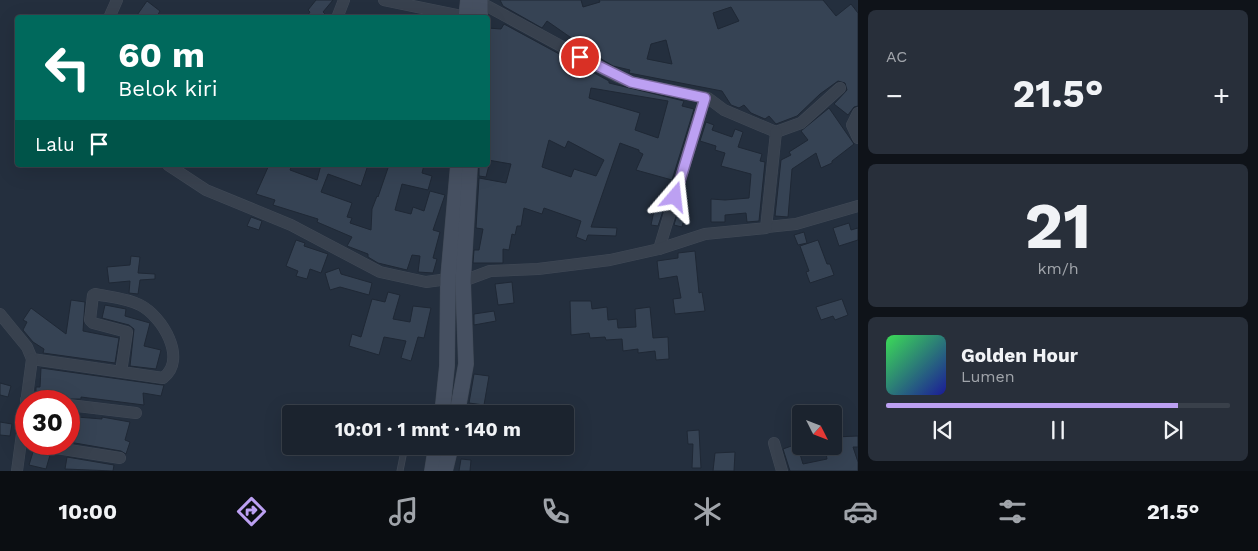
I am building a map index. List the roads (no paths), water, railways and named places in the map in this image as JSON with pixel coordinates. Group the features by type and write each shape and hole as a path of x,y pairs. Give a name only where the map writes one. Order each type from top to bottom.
{"main road":[{"path":"467,15 476,1"},
{"path":"476,1 479,15"},
{"path":"458,167 455,280 466,364 459,405"},
{"path":"443,405 448,339 470,167"},
{"path":"432,471 435,455"},
{"path":"445,471 448,455"}],"street":[{"path":"110,15 117,0"},
{"path":"338,15 344,0"},
{"path":"384,0 456,15"},
{"path":"476,1 618,77 641,85 705,98 724,110 776,132 801,122 840,88"},
{"path":"659,249 705,98"},
{"path":"858,113 852,125 858,138"},
{"path":"767,227 770,176 776,132"},
{"path":"171,167 206,190 291,225 380,272 426,282 455,280 490,271 538,269 610,260 659,249 705,234 796,224 858,206"},
{"path":"32,359 121,372 163,378 168,374 172,366 171,345 164,328 152,312 132,301 95,294 93,295 90,320 93,323 127,332 121,372"},
{"path":"0,314 27,347 32,359 27,390"},
{"path":"80,406 136,413"},
{"path":"774,443 782,471"},
{"path":"80,452 120,458"},
{"path":"17,471 22,455"}],"lane":[{"path":"400,471 403,455"}]}
